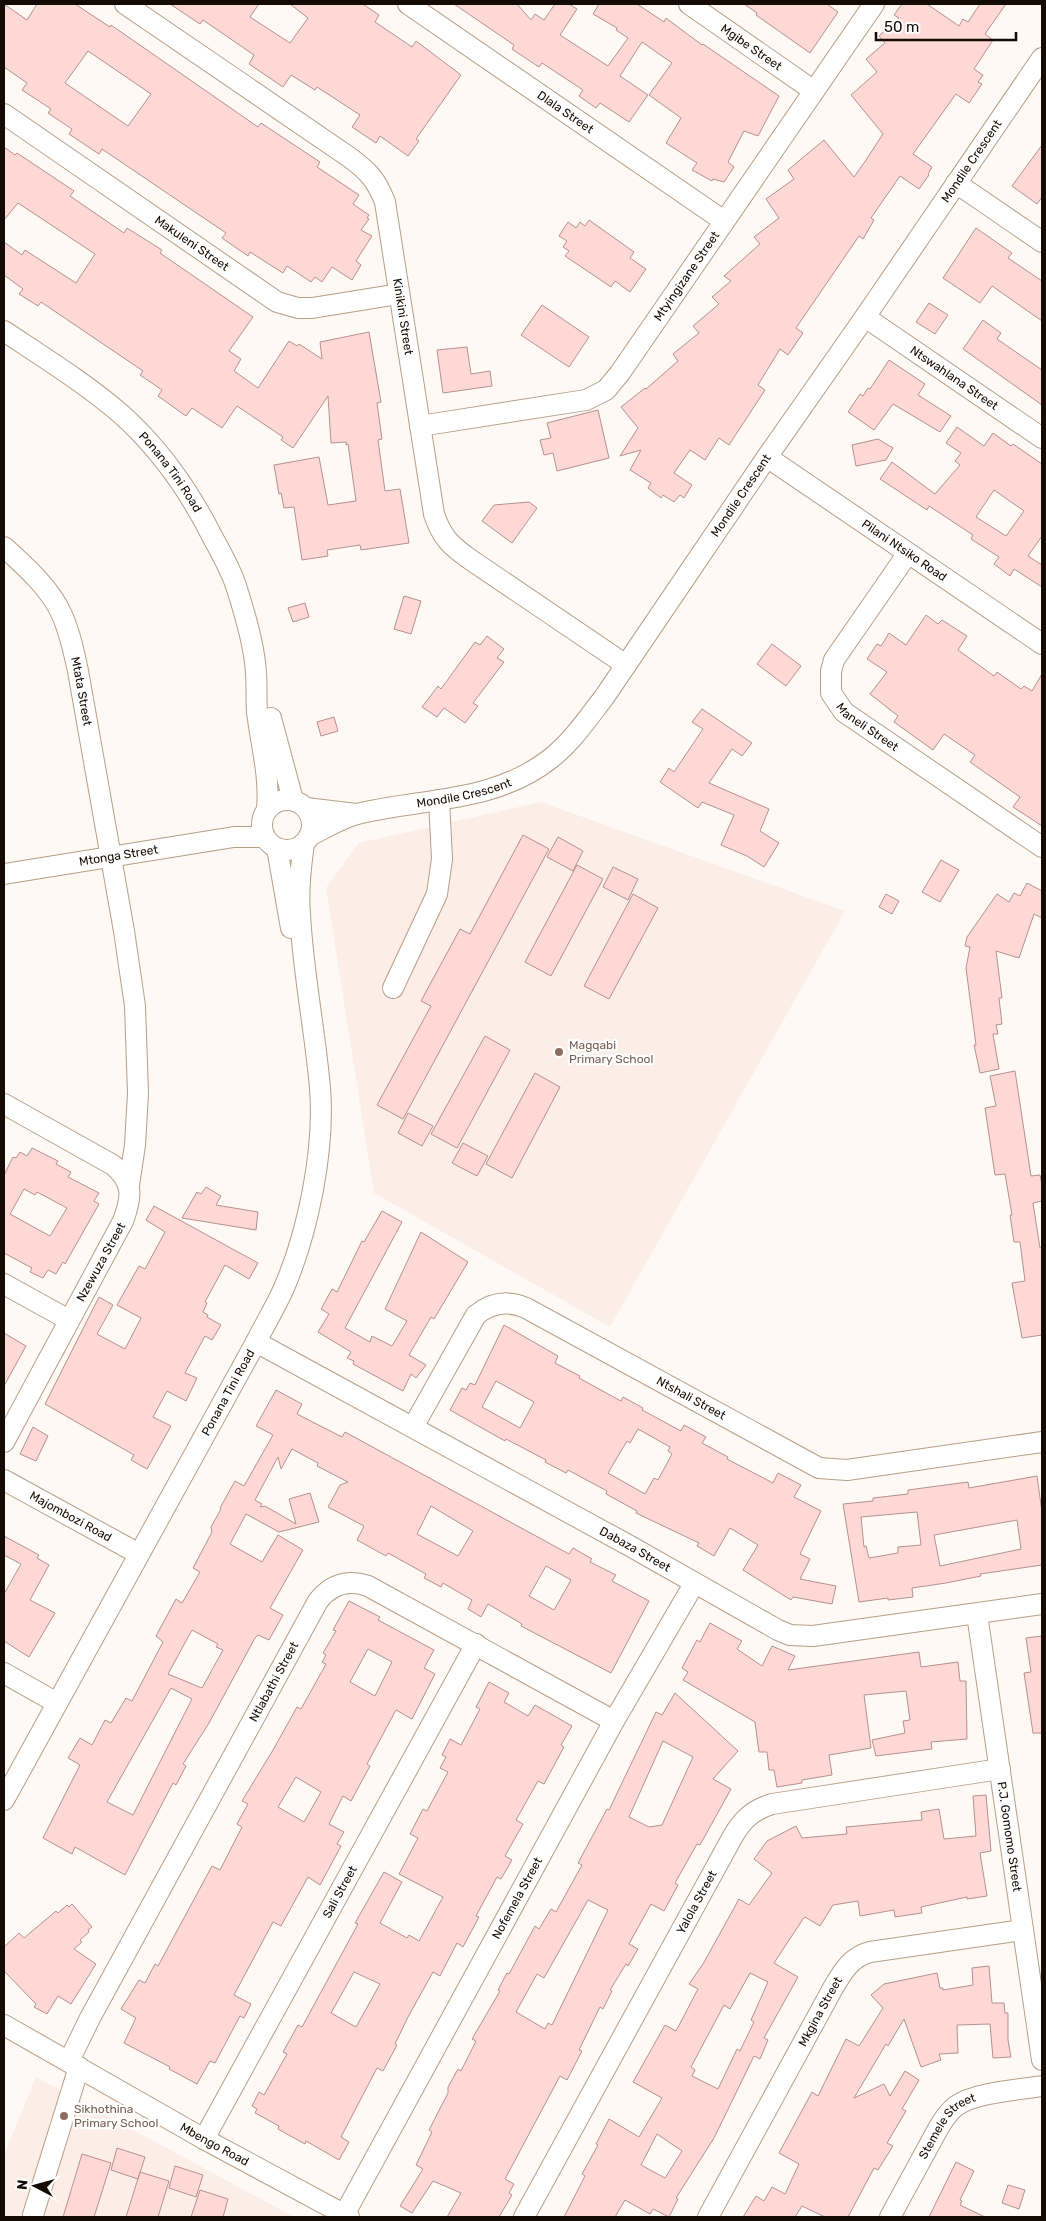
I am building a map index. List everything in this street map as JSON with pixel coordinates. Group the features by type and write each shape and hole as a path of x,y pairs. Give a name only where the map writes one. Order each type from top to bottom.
{"street":[{"name":"Kinikini Street","path":"125,4 349,157 372,176 379,186 385,202 434,514 439,529 448,542 471,560 626,665"},
{"name":"Dlala Street","path":"408,4 724,220"},
{"name":"Mgibe Street","path":"689,4 814,91"},
{"name":"Mtyingizane Street","path":"420,426 562,405 586,400 601,393 620,373 874,4"},
{"name":"Mondile Crescent","path":"306,839 356,814 488,791 516,780 550,759 578,732 626,665 766,457 865,318 1042,58"},
{"name":"Makuleni Street","path":"4,114 277,302 298,308 312,308 399,294"},
{"path":"956,183 1042,242"},
{"name":"Ntswahlana Street","path":"865,318 1042,438"},
{"name":"Ponana Tini Road","path":"4,330 65,372 120,414 150,443 183,486 202,517 237,588 256,673 268,704 299,804 311,822 300,874 302,947 320,1090 319,1148 311,1198 298,1250 284,1288 4,1800"},
{"name":"Pilani Ntsiko Road","path":"766,457 1042,644"},
{"name":"Mtata Street","path":"4,547 48,592 61,613 69,633 78,671 124,931 135,1006 138,1093 135,1145 128,1185"},
{"name":"Maneli Street","path":"908,553 840,650 830,671 831,693 844,712 1042,847"},
{"name":"Ponana Tini Road","path":"256,673 257,712 268,778 268,829 287,914 293,933 302,947"},
{"path":"299,804 283,800 274,803 268,829 291,849 306,839"},
{"path":"393,988 437,894 442,859 439,800"},
{"name":"Mondile Crescent","path":"299,804 356,814"},
{"name":"Mtonga Street","path":"4,874 234,837 268,829"},
{"path":"4,1104 100,1156 121,1172 128,1185"},
{"name":"Nzewuza Street","path":"4,1442 124,1221 129,1204 128,1185"},
{"path":"4,1284 69,1320"},
{"name":"Ntshali Street","path":"413,1427 476,1315 485,1308 506,1303 526,1308 819,1468 847,1470 1042,1442"},
{"name":"Dabaza Street","path":"256,1342 790,1635 802,1636 1042,1604"},
{"name":"Majombozi Road","path":"4,1480 139,1554"},
{"name":"Ntlabathi Street","path":"33,2215 74,2064 99,2002 324,1593 330,1588 341,1584 360,1583 476,1644 614,1721"},
{"name":"Nofemela Street","path":"346,2216 614,1721 694,1584"},
{"name":"P.J. Gomomo Street","path":"976,1614 1042,2060"},
{"name":"Sali Street","path":"204,2139 476,1644"},
{"path":"4,1673 57,1703"},
{"name":"Yalola Street","path":"524,2217 733,1836 753,1811 772,1804 1000,1769"},
{"name":"Mkgina Street","path":"708,2217 833,1988 849,1963 860,1955 870,1952 1023,1930"},
{"name":"Mbengo Road","path":"4,2025 204,2139 346,2216"},
{"name":"Stemele Street","path":"890,2217 939,2127 948,2113 957,2105 976,2097 1042,2086"}],"shaded area":[{"name":"Magqabi Primary School","path":"541,802 845,911 610,1327 374,1193 326,888 359,843"},
{"name":"Sikhothina Primary School","path":"36,2077 294,2217 4,2217 4,2155"}],"building":[{"path":"4,4 27,20 37,4 75,4 110,27 111,25 258,127 261,123 320,162 317,167 359,195 353,204 369,215 367,218 369,219 361,230 372,236 356,261 361,265 352,280 332,267 322,282 315,277 311,282 287,266 283,273 250,252 248,256 222,238 226,233 102,149 99,154 69,134 72,129 48,113 51,109 22,90 27,83 4,67","holes":["88,51 151,94 128,126 65,83"]},
{"path":"170,4 259,4 250,17 290,43 308,18 290,4 363,4 379,15 375,22 412,47 416,41 461,75 416,139 419,141 408,156 380,136 376,143 352,127 360,115 317,87 315,90 291,75 283,87 249,64 254,55 203,20 200,24"},
{"path":"454,4 517,4 531,20 535,14 544,20 555,4 569,4 577,9 560,35 608,66 628,38 616,30 617,28 593,14 599,4 637,4 664,22 666,18 702,45 779,96 758,136 744,131 728,162 734,167 724,182 713,179 712,181 692,170 697,163 666,143 681,118 649,95 672,63 642,42 620,76 648,95 629,122 600,103 596,108 579,96 583,90 542,63 539,67 512,49 514,45"},
{"path":"744,4 827,4 838,12 810,53 756,15 757,13"},
{"path":"902,4 927,4 959,26 963,19 968,22 980,4 1006,4 985,34 993,40 974,69 983,75 978,82 982,84 969,103 956,94 913,154 932,167 929,175 919,189 900,176 871,218 874,220 863,239 859,236 796,328 803,333 788,355 780,349 758,385 765,390 729,445 719,438 705,460 690,450 674,473 692,485 684,498 680,495 674,502 663,495 661,498 648,488 651,483 630,470 641,450 620,456 638,428 621,407 646,389 678,361 673,354 699,333 693,326 719,304 712,297 731,281 724,276 760,244 754,237 779,218 766,199 794,179 788,170 824,140 854,177 864,163 883,134 851,95 877,72 866,59 885,43 879,36 899,18 894,15"},
{"path":"1042,145 1042,197 1037,204 1012,186"},
{"path":"4,147 15,155 17,153 74,191 70,196 124,233 127,228 162,250 160,253 253,317 229,351 241,359 234,371 258,388 289,341 297,346 299,344 322,359 320,342 369,332 381,402 377,403 382,439 378,440 385,491 400,489 409,543 361,550 360,545 327,550 328,556 302,560 294,507 284,508 281,493 279,494 274,465 319,457 328,505 356,501 348,444 346,445 346,442 331,443 328,396 293,448 281,440 283,437 237,406 222,428 192,408 186,416 158,396 162,390 140,375 143,371 41,302 38,306 19,294 23,289 4,275 4,242 22,255 25,250 76,283 95,254 18,203 4,220"},
{"path":"589,220 634,252 630,258 646,269 630,292 615,281 611,287 565,256 569,251 563,247 567,241 559,236 568,222 576,228 580,222 585,226"},
{"path":"976,228 1012,253 1008,258 1042,281 1042,321 992,286 980,303 943,278"},
{"path":"929,303 948,315 935,334 916,322"},
{"path":"542,305 589,337 569,367 521,335"},
{"path":"983,320 1001,333 997,339 1042,370 1042,405 963,349"},
{"path":"467,347 471,374 490,371 492,386 443,393 437,350"},
{"path":"889,360 925,384 918,395 951,416 940,432 893,404 874,430 848,412 860,394 863,396 868,388 870,389"},
{"path":"598,410 609,458 557,471 553,453 544,455 540,440 551,438 547,423"},
{"path":"957,427 984,446 993,433 1042,464 1042,536 1028,556 1042,565 1042,587 1014,569 1010,576 994,564 999,557 971,539 973,535 929,506 927,510 880,479 892,462 935,494 960,465 955,461 961,453 946,443","holes":["994,490 1024,511 1006,536 976,517"]},
{"path":"878,439 893,448 886,460 856,466 852,445"},
{"path":"529,502 537,508 512,543 482,521 494,505"},
{"path":"404,596 421,601 411,634 394,629"},
{"path":"305,603 309,617 293,622 288,608"},
{"path":"926,615 938,624 942,620 967,636 958,650 994,676 997,672 1021,689 1024,686 1032,691 1042,674 1042,826 1013,807 1020,797 970,762 975,755 944,734 933,750 894,722 898,716 870,694 887,672 867,659 877,644 881,646 889,633 906,645"},
{"path":"487,636 504,649 497,658 504,662 473,703 478,706 465,723 444,708 437,717 422,707 438,686 441,689 475,642 480,645"},
{"path":"772,644 801,666 786,686 757,664"},
{"path":"702,709 752,743 742,756 732,749 709,783 769,809 760,831 779,843 764,867 747,856 721,845 734,815 702,802 698,808 660,782 669,768 674,772 703,729 692,722"},
{"path":"334,717 338,731 321,736 317,722"},
{"path":"523,835 549,849 403,1119 377,1105 431,1006 421,1001 460,929 470,934"},
{"path":"558,837 583,851 573,871 547,857"},
{"path":"941,860 959,870 940,902 922,892"},
{"path":"577,865 603,879 551,976 525,962"},
{"path":"613,867 638,879 628,900 603,887"},
{"path":"1027,883 1042,891 1042,918 1034,914 1019,958 996,951 1002,998 999,998 1002,1024 996,1025 998,1034 993,1034 999,1069 980,1073 974,1045 976,1045 966,968 970,947 965,946 967,937 997,894 1009,902 1014,893 1020,896"},
{"path":"633,894 658,908 609,999 584,986"},
{"path":"886,894 899,901 892,914 879,907"},
{"path":"485,1036 510,1050 457,1148 431,1134"},
{"path":"1015,1071 1031,1176 1040,1175 1042,1185 1042,1201 1033,1203 1040,1248 1042,1247 1042,1335 1022,1338 1012,1283 1025,1281 1020,1242 1014,1242 1010,1215 1012,1215 1005,1174 995,1175 985,1108 996,1106 990,1076"},
{"path":"535,1073 560,1087 512,1178 486,1164"},
{"path":"408,1113 433,1126 422,1146 398,1133"},
{"path":"463,1143 488,1156 477,1176 452,1163"},
{"path":"32,1148 58,1161 56,1164 71,1172 68,1177 99,1193 94,1201 99,1204 65,1264 63,1262 56,1274 48,1270 43,1278 30,1272 32,1268 4,1253 4,1175 13,1157 16,1158 20,1152 27,1156","holes":["24,1189 35,1195 37,1192 67,1208 50,1236 10,1214"]},
{"path":"206,1187 221,1196 216,1205 258,1212 256,1230 182,1218 197,1192 201,1194"},
{"path":"154,1206 258,1263 249,1279 225,1265 205,1302 207,1303 203,1312 208,1315 207,1317 221,1325 212,1340 205,1336 185,1373 197,1378 186,1401 167,1391 153,1417 171,1426 147,1469 131,1460 134,1455 45,1404 99,1297 113,1305 97,1334 125,1349 141,1318 117,1305 139,1266 145,1269 165,1232 146,1220"},
{"path":"382,1211 402,1222 345,1328 370,1342 372,1336 392,1346 407,1321 385,1309 421,1232 468,1262 434,1319 431,1317 409,1355 426,1365 416,1378 411,1374 403,1391 353,1364 354,1361 347,1358 351,1352 318,1332 329,1314 321,1309 332,1289 337,1292 362,1241 364,1242"},
{"path":"504,1325 558,1356 555,1363 580,1376 579,1378 621,1401 623,1397 643,1408 642,1410 681,1431 684,1425 706,1437 702,1443 728,1457 727,1459 773,1483 778,1473 801,1485 794,1497 821,1511 800,1554 810,1559 800,1579 836,1586 832,1604 793,1597 791,1600 743,1570 758,1545 730,1528 714,1556 697,1546 699,1543 636,1513 637,1511 606,1494 607,1491 568,1470 566,1473 545,1462 546,1460 506,1439 505,1441 450,1410 462,1388 466,1390 470,1383 475,1385","holes":["496,1381 534,1402 520,1428 482,1407","638,1429 670,1447 668,1451 672,1454 658,1480 654,1478 645,1494 608,1473 627,1441 630,1443"]},
{"path":"4,1333 26,1346 4,1386"},
{"path":"276,1390 302,1404 297,1414 342,1437 345,1432 569,1554 573,1548 592,1559 590,1562 616,1575 612,1581 649,1601 611,1673 521,1626 522,1624 488,1604 481,1617 468,1609 472,1600 443,1583 441,1587 424,1578 426,1574 388,1553 386,1556 357,1540 364,1526 328,1507 340,1485 348,1482 317,1466 318,1463 292,1449 281,1469 278,1457 255,1500 262,1504 260,1507 265,1506 296,1524 289,1499 310,1493 319,1522 279,1532 246,1514 230,1544 262,1562 278,1535 303,1550 270,1608 283,1615 269,1640 258,1635 255,1638 209,1723 183,1764 186,1766 176,1785 173,1783 125,1875 75,1847 72,1854 43,1838 80,1765 68,1758 80,1738 92,1745 105,1720 111,1723 126,1698 132,1701 163,1642 156,1636 176,1599 182,1603 200,1572 193,1568 212,1532 211,1527 220,1508 235,1481 244,1486 273,1435 256,1426","holes":["431,1506 473,1531 458,1556 417,1534","546,1566 571,1580 554,1610 529,1596","192,1630 218,1644 216,1647 223,1650 202,1688 168,1674","171,1688 192,1699 133,1815 107,1802"]},
{"path":"33,1427 48,1436 36,1461 20,1454"},
{"path":"1037,1476 1042,1512 1042,1565 980,1574 981,1576 912,1588 913,1597 859,1602 843,1504 873,1501 873,1498 908,1494 908,1490 968,1482 969,1488","holes":["917,1512 921,1545 898,1547 898,1553 869,1558 866,1546 864,1547 861,1517","1017,1520 1021,1549 940,1566 934,1535"]},
{"path":"4,1536 39,1555 37,1558 49,1565 30,1600 55,1613 29,1657 4,1641 4,1594 21,1564 4,1555"},
{"path":"349,1601 380,1617 378,1620 434,1650 424,1668 435,1674 412,1719 396,1710 367,1764 370,1766 351,1801 343,1796 329,1824 344,1832 337,1844 341,1846 320,1885 308,1877 281,1926 273,1922 234,1995 251,2004 244,2018 240,2016 215,2063 210,2061 197,2084 169,2069 170,2067 124,2043 136,2018 121,2009 139,1980 145,1983 155,1964 158,1966 212,1866 220,1870 242,1827 237,1824 248,1804 242,1801 297,1707 301,1709 326,1664 322,1662 326,1655 323,1653 336,1631 333,1630","holes":["368,1649 392,1662 375,1696 350,1682","296,1777 321,1792 304,1822 278,1807"]},
{"path":"710,1623 742,1641 737,1649 762,1666 772,1646 795,1656 788,1670 919,1652 921,1667 958,1662 960,1681 966,1681 967,1739 931,1742 932,1749 876,1756 872,1740 905,1733 903,1721 910,1720 906,1691 864,1695 871,1748 829,1755 832,1775 802,1780 802,1783 777,1787 774,1770 769,1770 767,1752 759,1752 755,1722 683,1680 688,1672 682,1668 697,1640 700,1642"},
{"path":"1042,1636 1042,1733 1033,1733 1024,1673 1031,1672 1026,1638"},
{"path":"489,1682 509,1693 504,1702 528,1716 535,1705 572,1726 561,1745 564,1747 544,1784 538,1781 516,1820 523,1824 505,1856 512,1860 501,1879 497,1877 476,1916 479,1917 463,1947 457,1943 440,1976 433,1972 408,2017 395,2044 397,2045 383,2071 377,2068 341,2137 349,2142 339,2160 306,2141 305,2144 278,2129 279,2126 255,2113 257,2109 252,2106 259,2092 264,2095 287,2054 283,2052 298,2025 302,2027 358,1924 355,1923 384,1872 402,1882 380,1923 407,1938 409,1935 419,1941 443,1897 399,1874 418,1838 410,1834 423,1809 427,1811 448,1772 440,1768 446,1757 442,1755 450,1739 461,1745 480,1709 476,1707","holes":["354,1972 380,1984 356,2027 331,2013"]},
{"path":"675,1693 738,1751 713,1779 731,1789 700,1845 697,1844 675,1883 678,1885 664,1911 651,1904 629,1944 638,1949 610,1990 612,1991 603,2009 600,2007 579,2050 582,2051 567,2080 560,2076 505,2179 514,2184 509,2193 512,2195 499,2217 447,2217 461,2193 433,2181 412,2213 400,2206 423,2169 416,2165 432,2132 429,2130 448,2093 448,2087 458,2069 461,2071 476,2041 472,2039 500,1991 498,1990 507,1973 509,1974 535,1926 539,1929 551,1909 556,1912 582,1865 578,1863 607,1809 609,1810 656,1712 662,1715","holes":["663,1741 693,1757 662,1825 649,1827 629,1817","588,1900 608,1910 552,2025 548,2023 545,2029 516,2012 537,1974 544,1978"]},
{"path":"986,1795 991,1851 980,1853 987,1896 967,1899 967,1897 921,1907 922,1913 895,1917 894,1910 860,1916 858,1901 833,1905 820,1926 805,1917 774,1963 798,1977 764,2038 768,2040 760,2059 754,2056 714,2138 676,2198 678,2199 669,2217 653,2209 650,2214 625,2200 615,2217 564,2217 585,2176 582,2174 598,2145 596,2144 609,2119 639,2137 662,2098 633,2082 665,2025 676,2031 698,1989 689,1984 703,1964 739,1899 749,1905 772,1873 754,1859 767,1841 796,1826 802,1838 847,1834 846,1827 922,1820 921,1812 939,1809 944,1839 976,1836 973,1796","holes":["750,1973 768,1982 751,2020 754,2022 740,2051 737,2049 718,2089 692,2076 695,2070 691,2067 724,2005 730,2009","657,2134 682,2151 665,2178 641,2165"]},
{"path":"72,1904 92,1927 80,1940 82,1942 74,1949 96,1964 71,2004 58,1996 47,2014 34,2007 36,2004 4,1971 4,1947 19,1933 24,1938 56,1911 58,1913 67,1905 69,1907"},
{"path":"989,1966 992,2003 1004,2003 1005,2013 1008,2013 1008,2040 1011,2057 993,2058 990,2024 957,2025 958,2053 939,2054 941,2060 921,2067 904,2019 888,2046 886,2044 854,2098 884,2084 890,2096 905,2071 919,2080 902,2109 906,2111 887,2143 893,2146 878,2170 874,2168 848,2217 825,2217 802,2206 795,2217 743,2217 756,2196 764,2201 772,2187 785,2194 799,2164 779,2153 812,2092 818,2096 846,2039 859,2046 883,2008 871,1995 884,1984 937,1973 940,1988 943,1988 943,1990 973,1985 972,1968"},
{"path":"117,2148 145,2157 138,2179 111,2170"},
{"path":"82,2154 111,2163 94,2217 63,2217"},
{"path":"956,2162 974,2171 960,2200 962,2201 960,2205 985,2217 929,2217"},
{"path":"175,2166 203,2175 196,2197 169,2188"},
{"path":"140,2172 169,2181 158,2217 126,2217"},
{"path":"1008,2185 1025,2190 1019,2209 1002,2203"},
{"path":"200,2190 228,2199 223,2217 191,2217"}],"place":[{"name":"Magqabi Primary School","path":"559,1052"},
{"name":"Sikhothina Primary School","path":"64,2116"}]}
